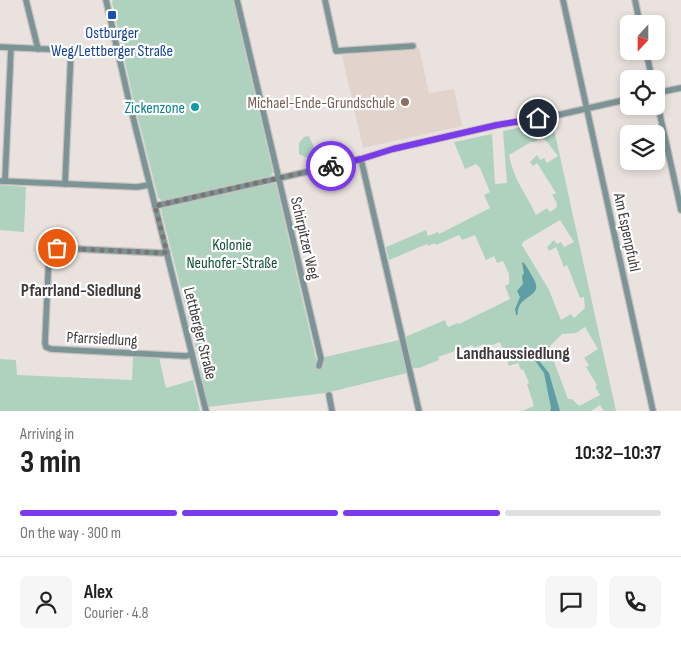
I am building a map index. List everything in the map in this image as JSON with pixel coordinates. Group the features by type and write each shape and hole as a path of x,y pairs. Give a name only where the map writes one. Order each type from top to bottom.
{"street":[{"path":"26,0 38,49"},
{"name":"Lettberger Straße","path":"106,0 149,185 206,411"},
{"name":"Schirpitzer Weg","path":"237,0 321,359 319,366"},
{"path":"325,0 336,51 413,46"},
{"name":"Am Espenpfuhl","path":"564,0 653,411"},
{"path":"635,0 638,15"},
{"path":"0,47 118,51"},
{"path":"11,48 3,181 137,187 149,185"},
{"path":"65,184 71,50"},
{"path":"665,92 681,88"},
{"path":"155,206 361,159 393,149 497,125 549,118 620,101"},
{"path":"660,115 681,210"},
{"path":"361,159 419,411"},
{"name":"Pfarrsiedlung","path":"167,252 51,249 49,253 45,343 46,347 51,349 186,356 192,354"},
{"path":"329,395 332,411"}],"shaded area":[{"name":"Michael-Ende-Grundschule","path":"419,48 429,93 454,89 462,126 363,148 342,55"}],"green space":[{"name":"Kolonie Neuhofer-Straße","path":"113,0 233,0 273,172 271,176 162,201 158,197 133,98"},
{"path":"552,120 616,411 604,411 600,405 591,411 522,411 534,406 527,384 529,383 518,363 509,366 500,342 486,347 484,344 474,348 472,345 438,357 439,360 419,368 413,368 405,337 445,320 448,327 459,324 510,299 505,286 509,284 509,274 503,261 497,263 494,256 486,260 475,235 462,240 459,235 436,245 435,243 428,246 427,244 389,260 386,247 426,230 428,236 438,232 439,234 490,208 484,195 490,192 480,168 476,164 465,169 454,142 492,134 495,184 507,183 503,131","holes":["543,137 558,156 547,163 544,158 540,160 537,155 530,162 533,166 537,163 556,193 552,195 557,203 556,208 550,212 547,208 536,215 517,180 509,155","560,220 574,242 564,247 561,242 557,244 554,240 547,247 549,251 556,247 564,267 567,265 580,298 584,297 585,308 574,318 571,314 561,320 549,290 522,245 523,242","585,327 598,349 584,358 589,365 586,367 597,385 595,387 600,395 579,406 572,399 568,399 550,351 550,346 562,334 576,333"]},
{"path":"309,136 315,150 314,155 307,158 299,154 299,143 304,137"},
{"name":"Kolonie Neuhofer-Straße","path":"276,184 316,359 399,340 407,373 326,393 207,407 199,360 161,210 163,207"},
{"path":"0,185 26,187 24,232 0,230"},
{"path":"133,357 159,357 166,388 193,380 200,411 0,411 0,359 16,360 17,375 132,380"}],"water":[{"path":"523,262 536,283 536,289 534,293 522,302 516,315 515,309 520,297 517,291 523,284"},
{"path":"536,357 549,373 560,411 550,411 544,373 534,359"}],"way so far":[{"path":"57,248 167,252 155,206 331,166"}],"place":[{"name":"Ostburger Weg/Lettberger Straße","path":"112,15"},
{"name":"Michael-Ende-Grundschule","path":"405,102"},
{"name":"Zickenzone","path":"195,107"}],"district":[{"name":"Pfarrland-Siedlung","path":"81,290"},
{"name":"Landhaussiedlung","path":"513,353"}],"route":[{"path":"331,166 393,149 497,125 538,118"}]}
